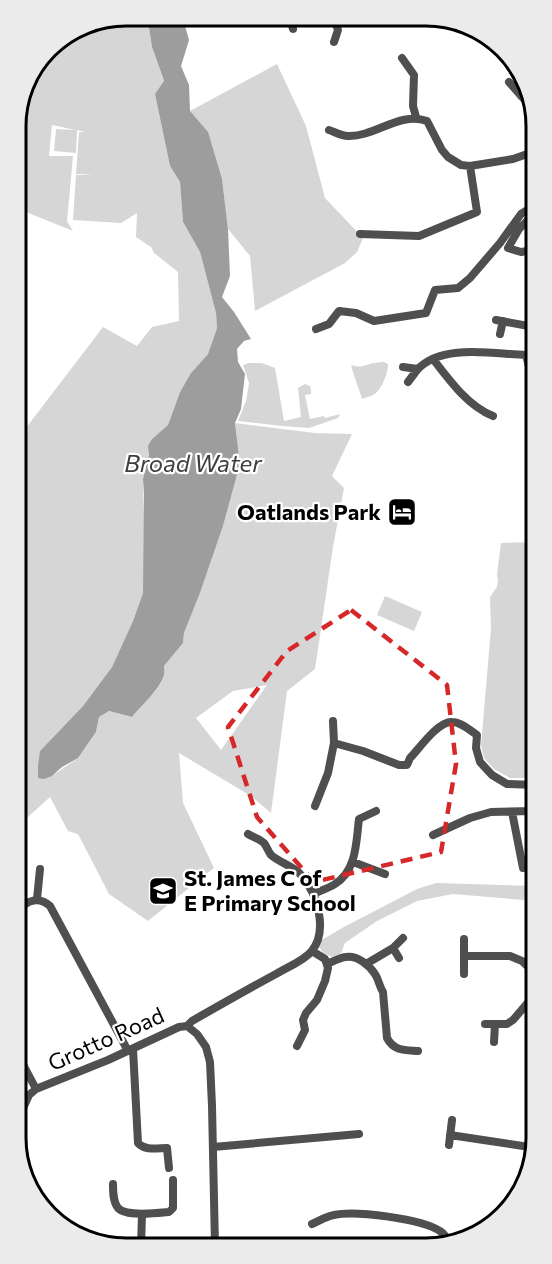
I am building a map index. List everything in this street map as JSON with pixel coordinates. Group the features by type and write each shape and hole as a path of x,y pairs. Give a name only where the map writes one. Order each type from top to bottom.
{"street":[{"path":"334,42 338,30 337,26"},
{"path":"402,58 414,75 413,106 416,117"},
{"path":"509,82 521,96"},
{"path":"329,130 345,136 361,135 416,117 427,121 448,158 461,165 470,166 526,155"},
{"path":"360,234 419,236 477,212 470,166"},
{"path":"316,329 329,324 339,312 356,313 374,321 426,313 435,290 458,288 470,278 521,214 526,211"},
{"path":"526,221 508,248 526,251"},
{"path":"500,334 499,320 526,325"},
{"path":"408,382 418,369 433,359 456,352 526,354"},
{"path":"433,359 455,387 483,411 493,416"},
{"path":"403,367 418,369"},
{"path":"315,806 328,773 333,743 333,721"},
{"path":"333,743 363,751 399,765 407,765 410,758 440,725 451,722 465,726 477,735 476,748 480,762 492,775 507,784 526,785"},
{"path":"313,894 335,884 346,875 353,862 359,819 376,811"},
{"path":"433,835 470,818 491,812 526,811"},
{"path":"512,812 523,868"},
{"path":"248,834 263,843 269,853 280,862 300,873 313,894 319,919 319,931 312,951 325,959 328,968 317,1000 303,1020 305,1030 297,1046"},
{"path":"353,862 385,874"},
{"path":"37,899 40,869"},
{"path":"26,903 37,899 45,902 52,910 131,1050 138,1143 146,1148 168,1148 169,1168"},
{"path":"366,964 393,948 403,938"},
{"path":"464,939 464,974"},
{"path":"393,948 399,958"},
{"name":"Grotto Road","path":"26,1100 36,1089 131,1050 183,1025 187,1026 312,951"},
{"path":"327,964 346,956 366,964 376,976 383,992 387,1038 393,1047 399,1050 418,1051"},
{"path":"464,956 510,956 526,965"},
{"path":"494,1042 490,1024 507,1024 526,1005"},
{"path":"187,1026 202,1041 208,1056 212,1106 215,1238"},
{"path":"26,1070 36,1089"},
{"path":"449,1145 452,1120"},
{"path":"213,1147 359,1134"},
{"path":"450,1135 526,1146"},
{"path":"113,1185 116,1207 123,1212 142,1214 169,1212 174,1202 173,1180"},
{"path":"141,1238 142,1214"},
{"path":"312,1224 333,1215 368,1215 400,1218 426,1225 439,1230 446,1236"}],"highlighted area":[{"path":"351,610 447,685 456,764 441,852 314,882 257,817 228,727 287,651"}],"shaded area":[{"path":"149,26 152,47 164,82 155,94 170,166 180,182 183,222 200,252 216,313 217,328 208,354 191,373 180,392 168,425 152,439 143,479 145,559 143,593 112,667 83,706 40,751 52,776 78,758 96,732 99,717 109,711 132,717 159,686 164,676 164,666 183,643 184,633 223,526 240,464 235,423 315,433 352,434 332,476 344,488 315,669 287,691 271,813 251,796 179,753 183,803 214,868 148,921 109,894 78,834 68,831 50,797 26,819 26,428 103,327 137,346 152,327 179,321 178,272 154,253 151,247 136,237 137,213 121,223 73,220 76,175 94,175 76,174 79,132 85,132 77,130 76,153 54,151 56,129 75,130 52,125 49,156 73,156 67,221 73,231 26,212 26,119 29,100 36,81 46,65 60,50 76,39 106,27","holes":["267,685 221,750 196,718 233,691"]},
{"path":"277,64 306,126 325,198 363,238 357,252 345,263 255,311 250,256 228,229 222,179 190,111"},
{"path":"384,362 388,364 388,368 381,387 375,394 362,399 351,365 361,366"},
{"path":"262,363 275,368 284,421 301,417 298,388 305,384 311,389 311,394 305,395 310,419 340,414 338,418 309,428 238,421 246,401 249,383 243,365"},
{"path":"526,542 526,778 510,778 494,769 484,758 481,746 491,628 490,597 497,587 501,543"},
{"path":"385,596 422,612 414,631 377,615"},
{"path":"436,883 526,886 526,900 453,894 417,901 377,921 345,943 341,953 333,957 321,950 318,942 417,889"}],"water":[{"name":"Broad Water","path":"149,26 185,26 189,40 181,66 189,85 190,111 208,132 222,179 228,229 230,276 222,297 251,339 244,341 237,349 238,362 245,374 241,409 235,423 240,464 223,526 184,633 183,643 164,666 164,675 159,686 132,717 109,711 99,717 96,732 78,758 44,779 38,778 40,751 83,706 112,667 133,621 143,593 143,479 149,454 148,446 152,439 168,425 180,392 191,373 208,354 217,328 216,313 200,252 183,222 180,182 170,166 155,94 164,81 152,47"}],"place":[{"name":"Oatlands Park","path":"402,512"},
{"name":"St. James C of E Primary School","path":"163,891"}]}
